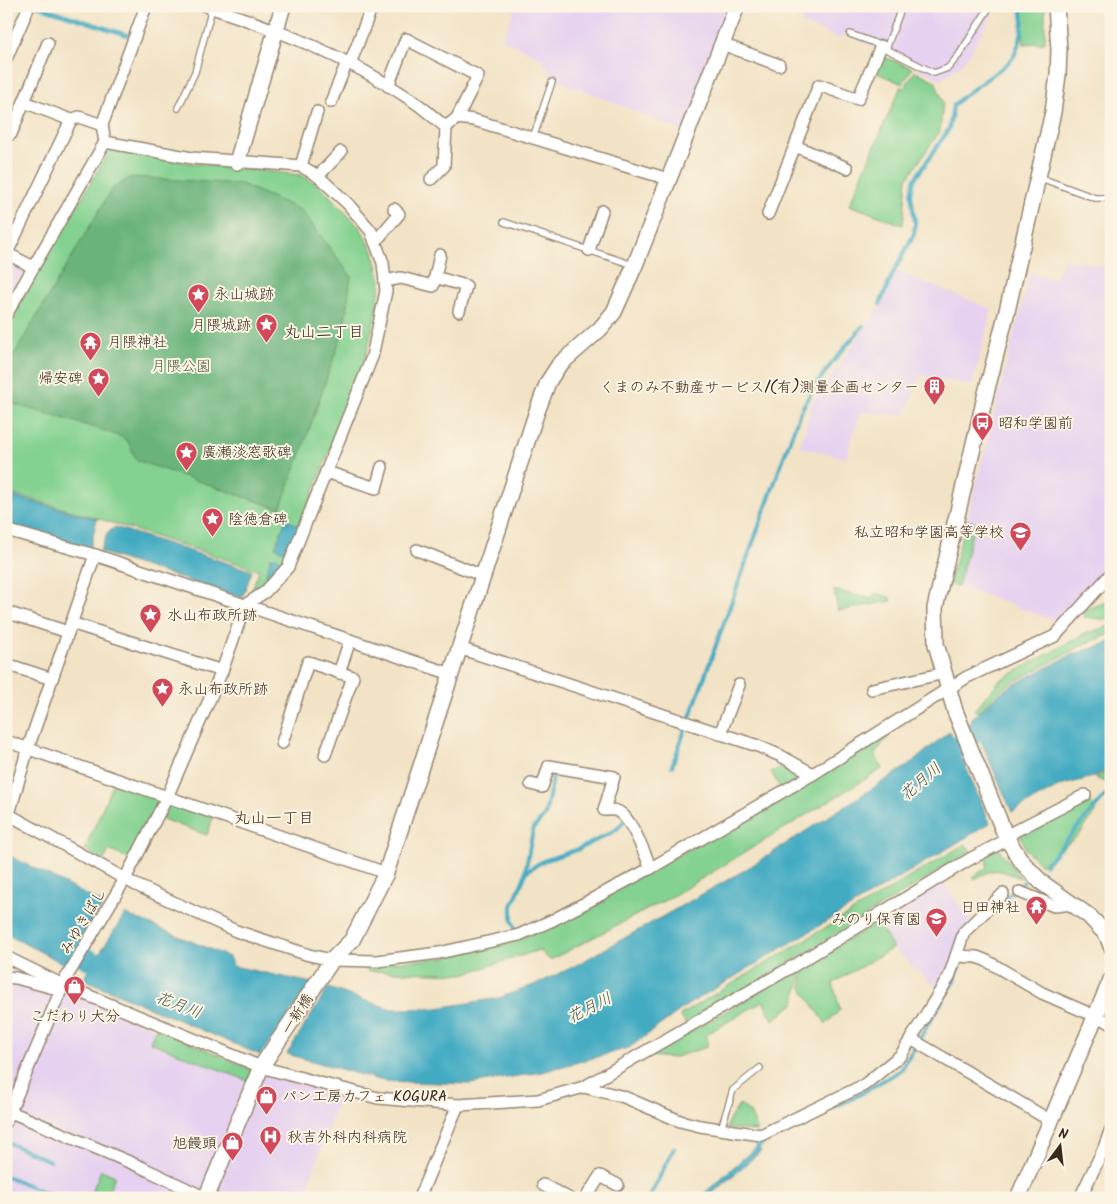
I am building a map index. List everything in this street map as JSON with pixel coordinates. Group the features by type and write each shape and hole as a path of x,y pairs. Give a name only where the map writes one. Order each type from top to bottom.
{"street":[{"path":"6,59 28,6"},
{"path":"6,315 105,142 102,125 146,6"},
{"path":"237,162 283,6"},
{"path":"331,102 372,6"},
{"name":"一新橋","path":"206,1198 261,1067 332,960 352,940 386,873 548,382 559,365 600,329 614,312 635,265 737,6"},
{"path":"1056,6 1059,50 1053,112 935,608 936,644 955,711 1006,837 1022,862 1041,882 1089,916 1107,935 1111,946"},
{"path":"209,7 276,30 348,63 411,99 446,127"},
{"path":"388,86 406,39 478,76 457,118 446,127 444,166 431,179"},
{"path":"11,134 48,43"},
{"path":"722,44 779,65"},
{"path":"768,214 819,85 858,99 883,48"},
{"path":"24,102 71,120 79,117 102,125"},
{"path":"301,166 318,112"},
{"path":"457,118 474,120 668,179"},
{"path":"33,267 7,253 71,120"},
{"path":"105,142 192,158 301,166 318,176 348,204 370,231 382,263 386,291 372,357 288,567 265,592 245,605"},
{"path":"795,146 847,168"},
{"path":"318,176 341,152"},
{"path":"375,242 399,214 394,209"},
{"path":"589,250 602,211"},
{"path":"385,281 400,278 433,286 440,255"},
{"path":"435,277 466,286 459,311"},
{"path":"326,472 376,488 382,467"},
{"path":"6,530 95,555 451,674"},
{"path":"417,550 483,576"},
{"path":"95,555 7,813 126,880 236,931 309,955 332,960 377,960 439,953 519,935 553,920 650,868 813,774 967,676 1055,636 1111,574"},
{"name":"みゆきばし","path":"8,1115 63,984 126,880 167,797 222,671 245,605"},
{"path":"6,612 222,671"},
{"path":"339,673 350,640"},
{"path":"459,648 720,734 780,756 813,774"},
{"path":"282,743 308,662 353,677 325,755"},
{"path":"6,664 52,680"},
{"path":"872,689 945,673"},
{"path":"720,734 739,684"},
{"path":"6,740 386,873"},
{"path":"531,784 542,787 549,766 614,777 604,810 614,810 621,813 632,828 650,868"},
{"path":"6,957 63,984 261,1067 378,1098 458,1105 538,1100 584,1087 795,965 970,859 999,844 1006,837 1085,795"},
{"path":"1020,892 1054,906 1073,904"},
{"path":"584,1087 624,1097 680,1121 761,1135 864,1084 901,1055 915,1041 949,977 964,932 1003,894"},
{"path":"956,956 977,957 987,961 1042,993 1111,1023"},
{"path":"6,977 63,984"},
{"path":"1018,1198 1111,980"},
{"path":"915,1041 1051,1121"},
{"path":"419,1198 458,1105"},
{"path":"8,1115 141,1167 206,1198"},
{"path":"1080,1198 1111,1129"},
{"path":"586,1198 600,1176 618,1185"},
{"path":"543,1185 568,1198"}],"lane":[{"path":"883,48 902,6"},
{"path":"850,34 934,73 948,68 973,36 990,6"},
{"path":"178,108 195,72 209,7"},
{"path":"533,138 552,82"},
{"path":"1038,177 1095,198 1111,198"},
{"path":"504,222 635,265"},
{"path":"721,1129 733,1090 760,1068"}],"shaded area":[{"path":"516,6 733,6 685,132 554,78 540,57 502,39"},
{"path":"807,6 997,6 965,61 941,80 899,58 845,34 840,39 801,23"},
{"path":"6,258 27,267 6,305"},
{"path":"1063,260 1111,267 1111,573 1067,625 951,583 1030,272 1054,280"},
{"path":"896,271 992,309 972,385 920,375 905,415 860,412 846,458 800,447 812,403 883,302"},
{"path":"940,879 970,920 938,989 895,950 879,922"},
{"path":"14,970 264,1074 339,1096 304,1198 6,1198 6,989"}],"green space":[{"path":"1021,6 1045,6 1045,43 1024,44"},
{"path":"879,55 912,68 903,84 872,71"},
{"path":"915,71 935,81 943,102 940,131 907,179 903,225 849,205 901,86 904,89"},
{"name":"月隈公園","path":"112,146 189,163 300,175 320,186 361,229 373,251 381,281 365,360 285,565 264,588 249,597 259,570 103,520 6,492 6,328"},
{"name":"月隈公園","path":"131,177 241,184 301,210 351,276 344,328 280,509 136,460 129,443 122,437 6,402 6,368 112,189"},
{"path":"966,520 975,522 958,587 949,584"},
{"path":"834,590 872,599 875,593 889,597 891,601 838,611"},
{"path":"1111,600 1111,620 1084,617 1085,610"},
{"path":"1111,626 1111,634 1085,644 1004,687 978,712 974,710 1000,680 1086,633"},
{"path":"889,735 875,754 882,769 673,896 550,960 539,950 464,974 367,971 368,964 443,958 531,934 760,811"},
{"path":"792,764 811,774 782,791 771,772 784,765"},
{"path":"1111,771 1111,784 1095,778"},
{"path":"114,781 164,798 132,861 109,850 103,862 85,849"},
{"path":"1087,797 1096,811 1080,834 1041,865 1026,850 1020,833"},
{"path":"172,801 213,817 207,835 162,819"},
{"path":"965,844 971,851 687,1026 680,1015"},
{"path":"998,848 1021,878 993,871 975,879 973,877 987,867 986,855"},
{"path":"878,923 893,948 833,983 840,1010 826,1024 801,987 805,964"},
{"path":"804,963 794,1004 773,1020 763,1001 707,1034 707,1047 672,1058 649,1056 785,977"},
{"path":"156,1028 251,1069 248,1081 150,1042"},
{"path":"740,1104 750,1113 758,1131 727,1129 729,1120"},
{"path":"101,1170 115,1176 106,1198 89,1198"}],"water":[{"path":"6,494 97,519 90,549 6,524"},
{"path":"286,520 302,527 291,554 275,547"},
{"path":"115,527 252,571 242,598 100,552 107,534"},
{"path":"276,557 280,560 281,567 272,576 266,575 270,558"},
{"path":"1111,642 1111,769 1093,777 1060,786 1012,812 971,719 1005,689 1071,655"},
{"path":"950,731 990,823 686,1006 629,1048 542,1072 470,1084 383,1081 287,1054 328,988 391,1009 438,1008 499,998 539,983 573,967 745,870 909,765"},
{"path":"6,854 104,904 66,965 6,934"},
{"path":"125,914 229,957 233,966 312,983 260,1055 83,979"},
{"path":"757,1146 761,1151 707,1198 699,1198"}],"waterway":[{"path":"38,6 127,35"},
{"path":"897,266 914,234 915,223 911,194 914,180 949,129 953,106 1007,64 1014,56 1020,41 1023,21 1021,6"},
{"path":"880,304 895,269"},
{"path":"689,720 799,415 820,379 863,326"},
{"name":"花月川","path":"936,767 982,725 998,714"},
{"path":"672,766 686,727"},
{"path":"525,873 533,829 545,815 555,768"},
{"path":"1045,865 1111,789"},
{"path":"518,934 512,921 512,906 527,871 543,861 579,849 616,830 624,821"},
{"path":"1005,898 1024,882"},
{"name":"花月川","path":"6,912 118,977"},
{"path":"802,1121 850,1100 901,1070 955,979 961,959"},
{"path":"755,1150 763,1143 796,1124"},
{"path":"6,1142 50,1161"},
{"path":"649,1198 674,1148"},
{"path":"6,1176 59,1198"}],"place":[{"name":"永山城跡","path":"198,313"},
{"name":"月隈城跡","path":"267,344"},
{"name":"月隈神社","path":"91,361"},
{"name":"帰安碑","path":"99,397"},
{"name":"くまのみ不動産サービス/(有)測量企画センター","path":"935,406"},
{"name":"昭和学園前","path":"982,442"},
{"name":"廣瀬淡窓歌碑","path":"186,471"},
{"name":"陰徳倉碑","path":"212,538"},
{"name":"私立昭和学園高等学校","path":"1020,551"},
{"name":"水山布政所跡","path":"151,634"},
{"name":"永山布政所跡","path":"162,708"},
{"name":"日田神社","path":"1036,926"},
{"name":"みのり保育園","path":"937,938"},
{"name":"こだわり大分","path":"75,1006"},
{"name":"パン工房カフェ KOGURA","path":"266,1115"},
{"name":"秋吉外科内科病院","path":"271,1156"},
{"name":"旭饅頭","path":"233,1162"}],"district":[{"name":"丸山二丁目","path":"324,331"},
{"name":"丸山一丁目","path":"274,817"}]}
